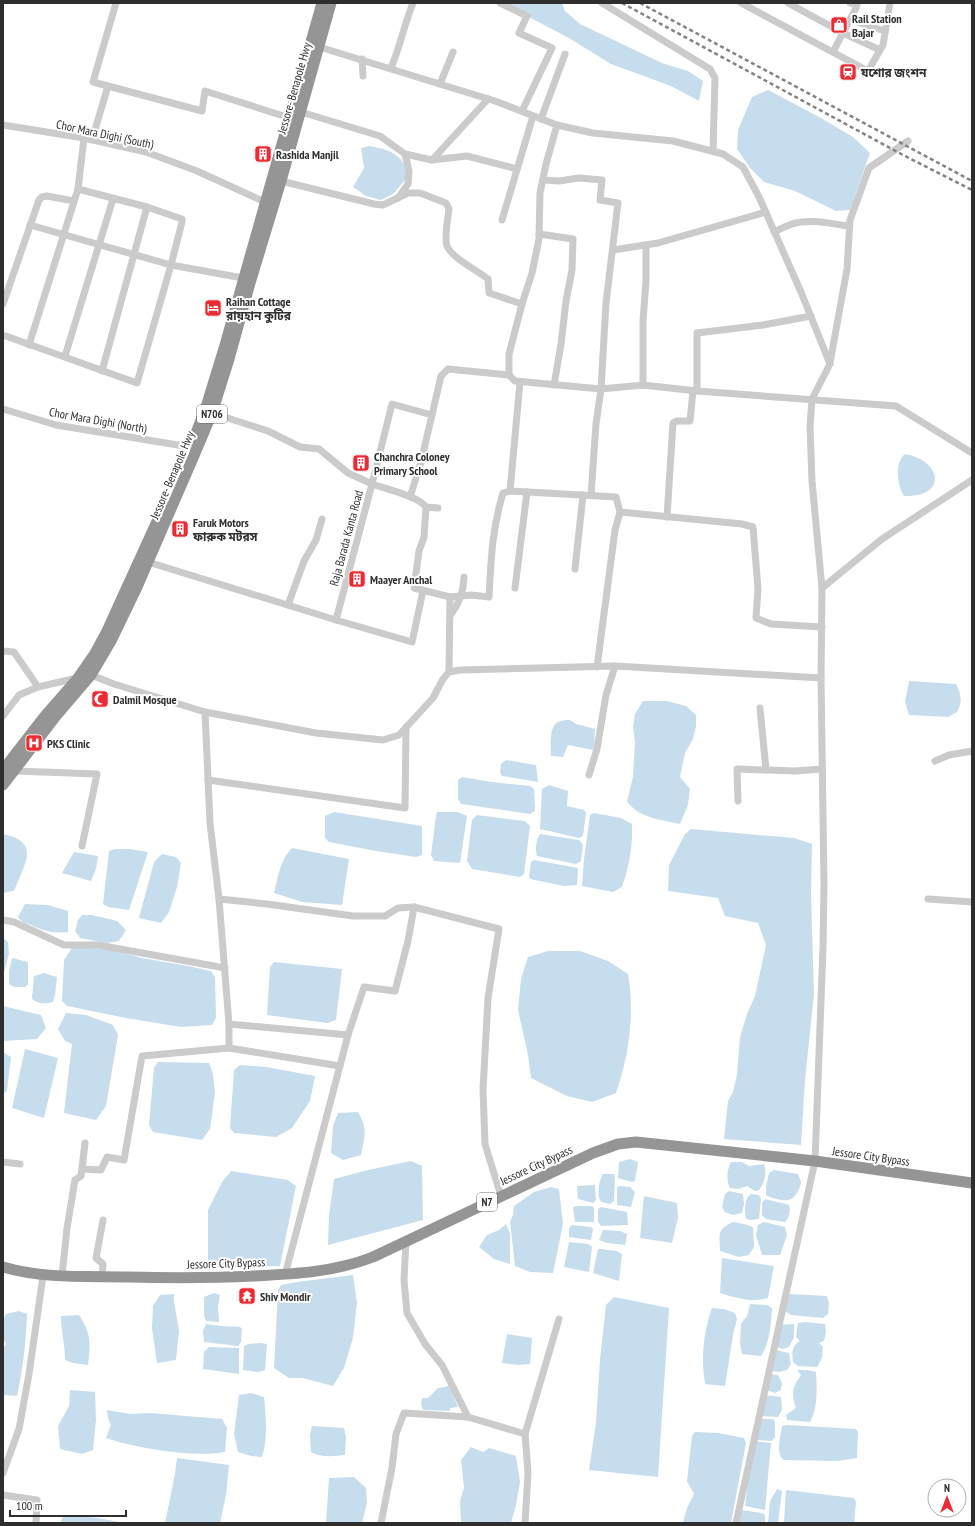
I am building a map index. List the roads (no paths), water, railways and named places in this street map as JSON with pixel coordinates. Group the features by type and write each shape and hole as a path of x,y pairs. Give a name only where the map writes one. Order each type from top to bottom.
{"highway":[{"name":"Jessore- Benapole Hwy","path":"3,785 56,716 92,675 119,627 212,413 301,112 322,3"},
{"name":"Jessore- Benapole Hwy","path":"3,770 78,678 107,631 190,447 206,407 225,345 290,118 331,3"},
{"name":"Jessore City Bypass","path":"3,1267 43,1276 217,1277 285,1274 349,1265 373,1257 406,1240 593,1153 618,1144 636,1142 815,1161 972,1183"}],"street":[{"path":"116,3 93,82 202,111 205,91 290,118"},
{"path":"391,68 398,52 405,24 413,3"},
{"path":"500,3 526,16 519,33 552,48 522,112"},
{"path":"602,3 710,70 715,78 713,151"},
{"path":"741,3 750,5 868,71 883,45 890,3"},
{"path":"788,3 844,33 880,50"},
{"path":"834,52 857,5 850,3"},
{"path":"850,20 885,31"},
{"path":"315,45 488,99 556,125 593,133 673,141 722,154 743,167 759,196 830,364"},
{"path":"440,84 453,52"},
{"path":"541,119 565,54"},
{"path":"362,59 363,76"},
{"path":"92,140 108,86"},
{"path":"432,160 488,99"},
{"path":"301,112 380,136 405,154 432,160 467,156 517,169"},
{"path":"502,220 533,116"},
{"name":"Chor Mara Dighi (South)","path":"3,125 84,138 146,152 197,171 265,202"},
{"path":"509,375 509,354 532,273 539,234 540,193 556,125"},
{"path":"29,346 78,189 84,138"},
{"path":"736,1523 815,1161 824,885 821,678 822,588 812,481 810,426 812,400 830,364 847,269 850,220 869,168 908,141"},
{"path":"398,198 408,184 409,171 405,154"},
{"path":"543,180 559,181 579,178 602,180 600,200 618,203 606,303 601,389 587,495 575,569"},
{"path":"281,181 374,204 383,205 408,193 420,193 446,203 449,209 447,245 454,256 488,279 489,293 522,304"},
{"path":"3,335 29,346 64,356 137,383 171,265 182,219 147,207 78,189"},
{"path":"3,304 39,200 42,196 47,196 74,201"},
{"path":"64,356 113,199"},
{"path":"102,371 147,207"},
{"path":"613,250 646,246 766,212"},
{"path":"774,232 791,224 801,222 849,226"},
{"path":"30,225 171,265 243,278"},
{"path":"539,234 573,239 572,270 566,300 554,385"},
{"path":"643,385 643,321 646,281 646,246"},
{"path":"667,517 673,423 677,421 690,421 695,391 696,333 763,325 811,316"},
{"path":"410,497 441,376 448,369 509,375 515,381 520,382 601,389 643,385 695,391 896,406 972,453"},
{"path":"510,491 520,382"},
{"path":"432,415 392,404 372,484 410,497 424,504 426,507 438,508"},
{"name":"Chor Mara Dighi (North)","path":"3,409 56,425 190,447"},
{"name":"Raja Barada Kanta Road","path":"212,413 268,431 300,447 319,449 348,473 372,484 336,620"},
{"path":"822,588 882,539 972,480"},
{"path":"426,507 424,537 419,551 414,588 450,597 471,595 489,597 491,554 496,521 503,493 510,491 616,497 620,512 615,530 597,667"},
{"path":"515,588 527,492"},
{"path":"620,512 742,524 752,527 758,589 756,618 771,624 822,627"},
{"path":"288,605 304,561 316,540 322,519"},
{"path":"148,562 412,642 423,591"},
{"path":"450,616 458,606 464,588 464,577"},
{"path":"449,672 450,597"},
{"path":"3,651 14,652 38,687"},
{"path":"589,776 597,749 606,695 615,666"},
{"path":"3,716 19,695 38,687 92,675 114,684 205,712 316,733 383,740 399,735 433,698 443,679 449,672 460,670 615,666 821,678"},
{"path":"760,708 766,770"},
{"path":"205,712 210,823 225,968 229,1048"},
{"path":"208,780 405,808 406,727"},
{"path":"935,761 949,755 972,751"},
{"path":"738,801 737,769 795,771 822,769"},
{"path":"15,771 97,774 82,846"},
{"path":"219,899 268,904 353,916 385,916 398,908 414,907 498,929 488,998 483,1090 485,1144 501,1196"},
{"path":"928,899 972,902"},
{"path":"285,1274 348,1035 364,987 395,990 408,941 414,907"},
{"path":"3,920 14,922 64,945 98,945 225,968"},
{"path":"229,1024 348,1035"},
{"path":"62,1276 67,1228 75,1180 81,1176 83,1160 82,1169 101,1170 107,1157 124,1160 142,1056 229,1048 340,1066"},
{"path":"3,1162 20,1164"},
{"path":"102,1276 103,1264 96,1258 103,1220"},
{"path":"406,1240 404,1280 407,1313 425,1344 442,1365 468,1417"},
{"path":"3,1473 20,1429 43,1276"},
{"path":"525,1523 528,1473 525,1434 559,1319"},
{"path":"381,1523 392,1468 396,1434 404,1413 468,1417 525,1434"},
{"path":"3,1495 37,1500 36,1523"}],"water":[{"path":"509,3 562,3 565,11 580,24 662,63 688,71 703,81 699,101 671,86 611,64 569,38 525,15"},
{"path":"768,90 853,137 870,153 850,210 836,211 795,191 764,182 750,168 737,149 738,130 752,97"},
{"path":"369,146 393,153 400,159 405,169 406,179 393,194 381,200 366,196 353,187 364,168 361,148"},
{"path":"905,454 926,463 932,470 935,478 934,485 928,491 918,495 904,496 898,480 898,468 899,463"},
{"path":"909,681 956,684 961,698 957,712 948,717 909,715 905,702"},
{"path":"643,701 667,701 686,706 696,715 696,726 693,739 685,753 680,777 690,789 688,805 680,824 644,815 632,807 627,801 633,777 635,742 633,727 635,714"},
{"path":"564,720 570,720 576,724 595,729 593,750 568,745 563,757 551,756 551,736 556,723"},
{"path":"506,760 536,765 538,782 502,776 500,772 501,764"},
{"path":"462,777 530,786 534,789 535,811 530,814 461,804 458,799 458,780"},
{"path":"549,785 568,791 567,806 584,810 586,813 583,836 579,838 540,829 542,789"},
{"path":"334,812 422,826 422,855 416,857 329,842 325,838 325,816"},
{"path":"437,812 457,812 467,816 460,863 434,861 431,855"},
{"path":"594,813 621,818 632,824 631,848 627,872 622,887 613,892 582,886 590,815"},
{"path":"477,815 525,821 530,826 524,874 520,877 472,869 467,861 472,820"},
{"path":"691,829 794,838 812,844 811,894 814,994 805,1080 801,1145 724,1139 728,1101 733,1092 737,1075 740,1037 747,1014 755,996 766,945 758,923 725,916 718,898 668,891 669,865 685,834"},
{"path":"3,834 22,842 26,848 27,855 23,871 15,889 13,891 3,893"},
{"path":"540,834 579,840 583,845 581,861 576,864 537,856 536,845"},
{"path":"292,848 349,859 342,905 302,902 274,893 282,863"},
{"path":"115,849 129,849 148,852 129,910 108,907 103,904 109,851"},
{"path":"74,852 98,856 96,869 91,881 62,873"},
{"path":"162,854 176,857 181,863 177,887 169,912 161,923 139,918 154,862"},
{"path":"534,860 578,868 577,885 564,886 530,879 531,862"},
{"path":"25,904 48,905 68,911 68,932 49,932 25,923 18,917"},
{"path":"82,915 92,915 117,921 126,930 119,941 107,943 80,938 75,931 78,920"},
{"path":"3,938 8,942 9,954 3,976"},
{"path":"73,946 113,950 142,958 211,971 215,977 216,1018 212,1025 181,1027 67,1006 62,1001 64,960"},
{"path":"548,951 580,951 608,961 628,974 631,1004 630,1034 621,1079 616,1093 592,1102 567,1096 531,1078 528,1055 518,1010 521,979 528,957"},
{"path":"12,958 28,962 28,984 25,987 14,987 9,984 9,971"},
{"path":"274,962 342,969 336,1020 327,1023 267,1015 270,967"},
{"path":"44,973 57,977 53,1002 42,1003 32,999 34,976"},
{"path":"3,1006 41,1015 46,1028 37,1039 3,1041"},
{"path":"66,1013 86,1015 113,1025 118,1035 106,1106 96,1120 64,1113 72,1044 65,1041 58,1029"},
{"path":"25,1049 58,1058 44,1118 12,1108"},
{"path":"3,1052 11,1057 7,1091 3,1094"},
{"path":"158,1062 209,1063 213,1074 215,1093 210,1129 202,1140 153,1132 149,1125 154,1068"},
{"path":"240,1065 266,1067 315,1076 310,1101 292,1128 276,1137 234,1133 230,1128 234,1070"},
{"path":"358,1112 365,1133 361,1155 343,1160 331,1153 333,1126 338,1113"},
{"path":"630,1159 638,1162 635,1181 632,1182 618,1178 619,1162"},
{"path":"411,1161 422,1166 423,1220 328,1245 329,1215 334,1179"},
{"path":"731,1162 742,1162 749,1166 764,1164 765,1178 758,1191 755,1191 747,1186 738,1189 730,1188 728,1175"},
{"path":"774,1170 798,1174 801,1182 796,1194 790,1200 780,1200 766,1195 769,1173"},
{"path":"231,1171 288,1180 296,1186 280,1266 216,1268 208,1261 208,1210 222,1182"},
{"path":"603,1174 614,1174 615,1178 614,1201 610,1204 601,1202 599,1199 599,1184"},
{"path":"595,1185 596,1200 593,1203 578,1199 577,1186"},
{"path":"619,1186 630,1187 635,1192 631,1207 617,1205 617,1188"},
{"path":"551,1187 559,1189 563,1224 553,1273 530,1272 515,1266 510,1222 513,1215 514,1206 534,1192"},
{"path":"729,1191 743,1194 744,1204 742,1213 733,1215 725,1212 722,1207 725,1194"},
{"path":"751,1194 759,1195 761,1199 759,1219 746,1219 746,1202"},
{"path":"644,1196 677,1203 678,1218 672,1243 640,1238"},
{"path":"765,1199 789,1205 789,1214 785,1222 766,1219 762,1215 762,1203"},
{"path":"592,1206 594,1208 594,1222 575,1222 573,1207"},
{"path":"601,1207 627,1212 628,1225 601,1226 598,1222 598,1209"},
{"path":"733,1222 753,1227 754,1247 749,1255 739,1257 720,1251 721,1230"},
{"path":"764,1222 785,1227 787,1235 780,1255 762,1255 756,1235 758,1225"},
{"path":"506,1224 510,1234 510,1264 494,1259 479,1247 487,1235 499,1230"},
{"path":"572,1225 591,1227 593,1229 591,1240 569,1237 569,1228"},
{"path":"603,1230 620,1231 627,1234 625,1245 607,1243 599,1240"},
{"path":"569,1242 588,1244 592,1247 589,1272 564,1267"},
{"path":"598,1249 617,1251 622,1254 619,1281 593,1273"},
{"path":"722,1258 774,1266 768,1298 750,1300 720,1293"},
{"path":"353,1275 357,1303 353,1338 344,1368 333,1386 303,1378 289,1378 274,1368 278,1290 281,1285"},
{"path":"214,1293 220,1295 218,1306 219,1322 206,1321 204,1315 204,1297"},
{"path":"174,1294 179,1331 176,1360 157,1363 152,1328 153,1306 160,1295"},
{"path":"789,1294 827,1296 829,1303 828,1314 823,1318 791,1315 785,1311"},
{"path":"614,1297 669,1308 658,1477 589,1470 596,1422 600,1360 606,1305"},
{"path":"750,1304 767,1305 772,1308 768,1339 761,1356 742,1354 740,1344 741,1324 747,1316"},
{"path":"712,1308 724,1309 735,1313 737,1319 725,1386 705,1384 703,1355 705,1336"},
{"path":"19,1311 27,1314 21,1376 17,1396 4,1395 3,1349 6,1344 2,1333 2,1325 6,1314"},
{"path":"79,1315 86,1327 89,1338 90,1350 88,1365 73,1363 65,1360 61,1316"},
{"path":"805,1322 825,1324 826,1332 824,1341 819,1343 823,1347 822,1358 817,1367 798,1366 793,1362 792,1353 794,1347 800,1341 796,1337 798,1323"},
{"path":"206,1324 242,1328 241,1342 238,1346 204,1342 203,1331"},
{"path":"794,1324 794,1337 789,1347 783,1349 775,1347 776,1325"},
{"path":"507,1334 532,1338 530,1364 518,1365 502,1363"},
{"path":"248,1344 267,1344 265,1370 258,1372 243,1370 244,1346"},
{"path":"209,1347 239,1348 239,1374 203,1369 204,1352"},
{"path":"776,1350 789,1353 791,1364 787,1370 779,1372 771,1371"},
{"path":"797,1370 816,1372 816,1404 810,1422 787,1420 786,1415 796,1408 793,1398 793,1391 801,1375"},
{"path":"770,1374 778,1375 782,1383 781,1390 775,1393 766,1390"},
{"path":"449,1385 458,1407 450,1408 450,1411 423,1410 421,1404 422,1398 428,1398 438,1388"},
{"path":"70,1390 95,1392 96,1420 93,1450 82,1454 60,1449 58,1426 69,1406"},
{"path":"251,1393 264,1397 266,1435 262,1457 251,1456 238,1452 234,1434 239,1395"},
{"path":"764,1395 781,1397 782,1410 778,1417 762,1416"},
{"path":"107,1410 130,1414 150,1413 222,1419 227,1428 225,1452 213,1454 182,1453 133,1445 106,1438 111,1425"},
{"path":"763,1419 773,1419 775,1422 775,1437 772,1441 758,1440 756,1435 759,1421"},
{"path":"787,1425 856,1429 858,1432 857,1458 837,1461 784,1460 781,1457 779,1444 782,1426"},
{"path":"312,1426 344,1428 346,1437 345,1455 323,1456 311,1452 310,1435"},
{"path":"695,1432 718,1433 744,1438 746,1443 731,1523 683,1523 687,1508 694,1494 687,1481 692,1436"},
{"path":"753,1441 771,1443 765,1510 745,1506"},
{"path":"471,1447 483,1452 489,1448 516,1456 520,1482 511,1523 461,1523 460,1501 464,1488 461,1460"},
{"path":"177,1458 229,1465 226,1495 220,1523 165,1523"},
{"path":"354,1477 366,1488 367,1503 362,1523 326,1523 329,1478"},
{"path":"777,1489 782,1491 778,1523 768,1523 770,1501"},
{"path":"786,1490 854,1498 856,1502 854,1523 784,1522"},
{"path":"741,1510 762,1513 765,1515 765,1523 738,1523"},
{"path":"64,1515 98,1518 124,1523 60,1523"}],"railway":[{"path":"622,3 903,155 972,190"},
{"path":"640,3 972,181"}],"place":[{"name":"Rail Station Bajar","path":"839,25"},
{"name":"যশোর জংশন","path":"848,72"},
{"name":"Rashida Manjil","path":"263,154"},
{"name":"Raihan Cottage রায়হান কুটির","path":"213,308"},
{"name":"Chanchra Coloney Primary School","path":"361,463"},
{"name":"Faruk Motors ফারুক মটরস","path":"180,529"},
{"name":"Maayer Anchal","path":"357,579"},
{"name":"Dalmil Mosque","path":"100,699"},
{"name":"PKS Clinic","path":"34,743"},
{"name":"Shiv Mondir","path":"247,1296"}]}
